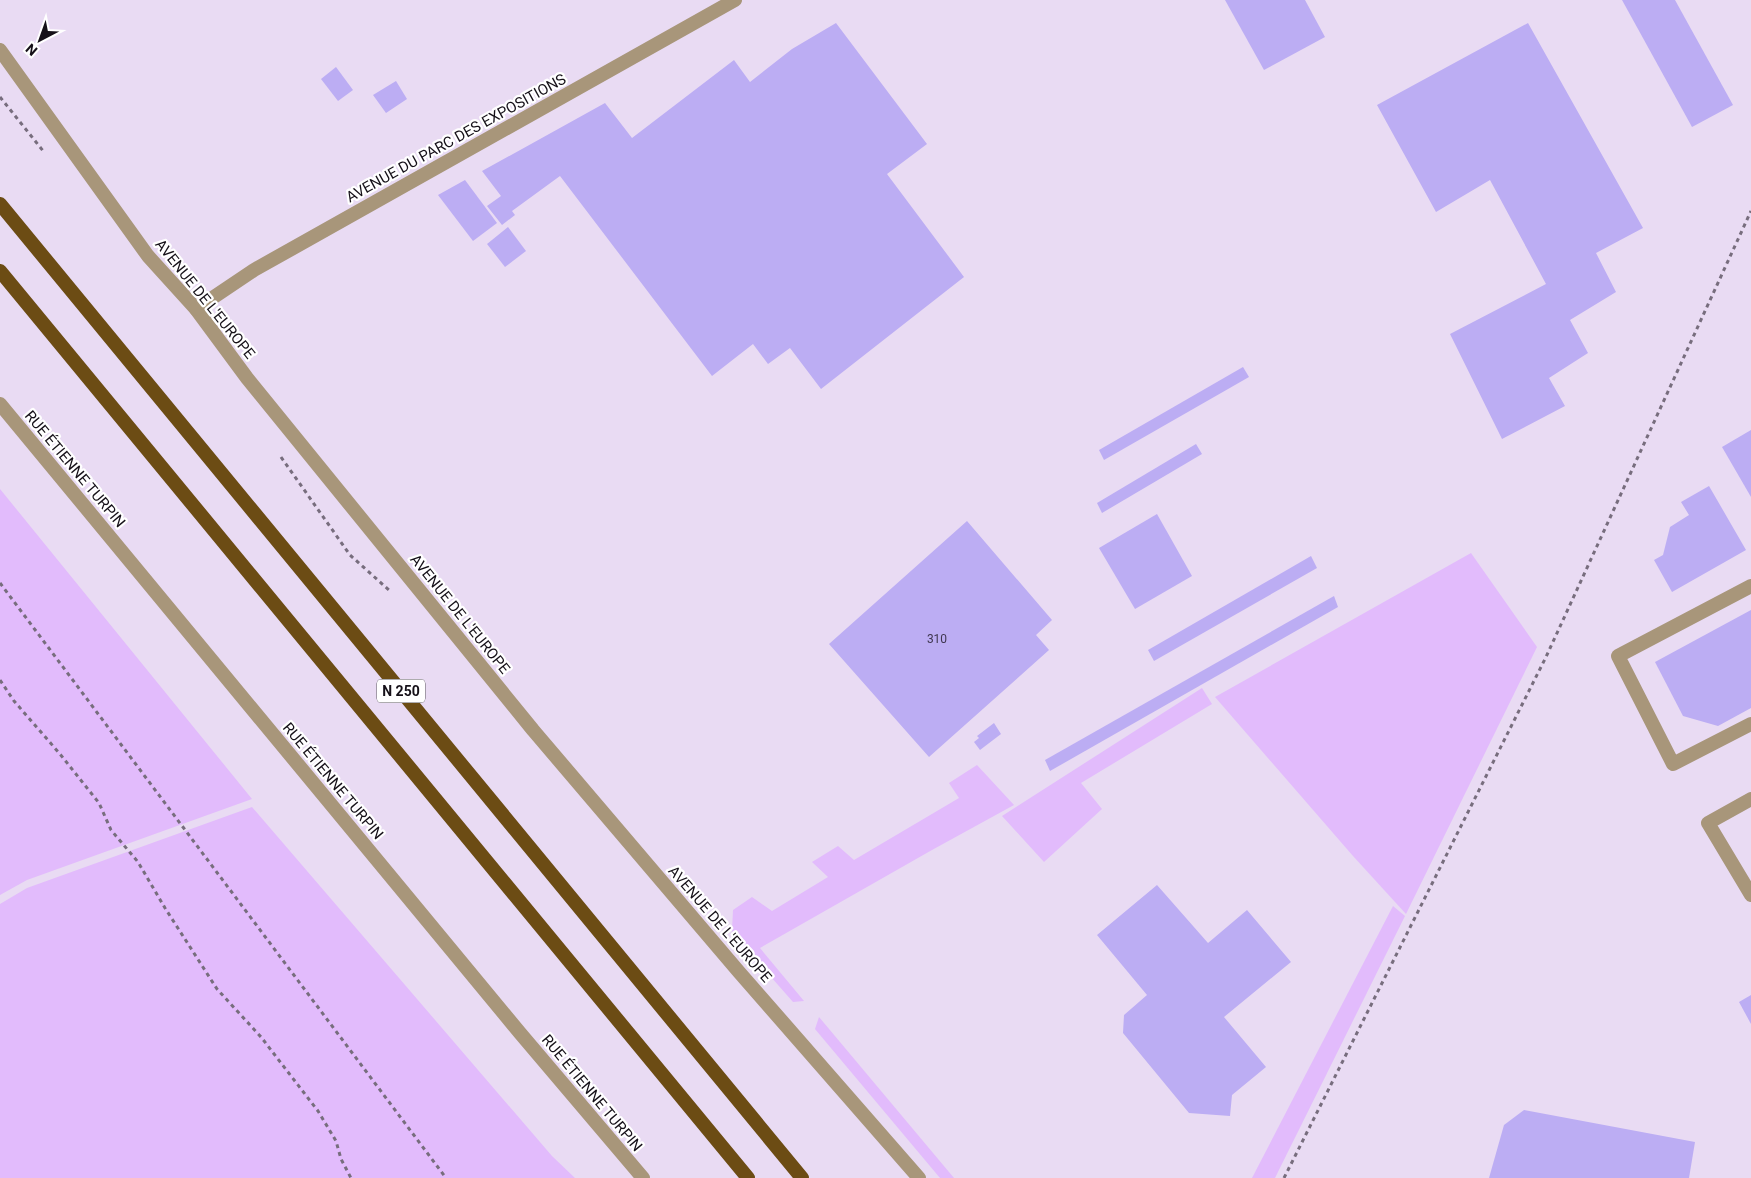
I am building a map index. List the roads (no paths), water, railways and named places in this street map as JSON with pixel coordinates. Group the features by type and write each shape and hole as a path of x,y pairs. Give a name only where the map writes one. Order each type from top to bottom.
{"highway":[{"name":"N 250","path":"0,204 802,1178"},
{"name":"N 250","path":"0,272 748,1178"}],"street":[{"name":"AVENUE DU PARC DES EXPOSITIONS","path":"196,309 254,270 735,0"},
{"name":"AVENUE DE L'EUROPE","path":"0,50 148,256 196,309 247,378 533,730 739,972 919,1178"},
{"name":"RUE ÉTIENNE TURPIN","path":"0,404 514,1026 643,1178"},
{"path":"1751,586 1618,656 1673,764 1751,724"},
{"path":"1751,798 1708,823 1751,895"}]}
